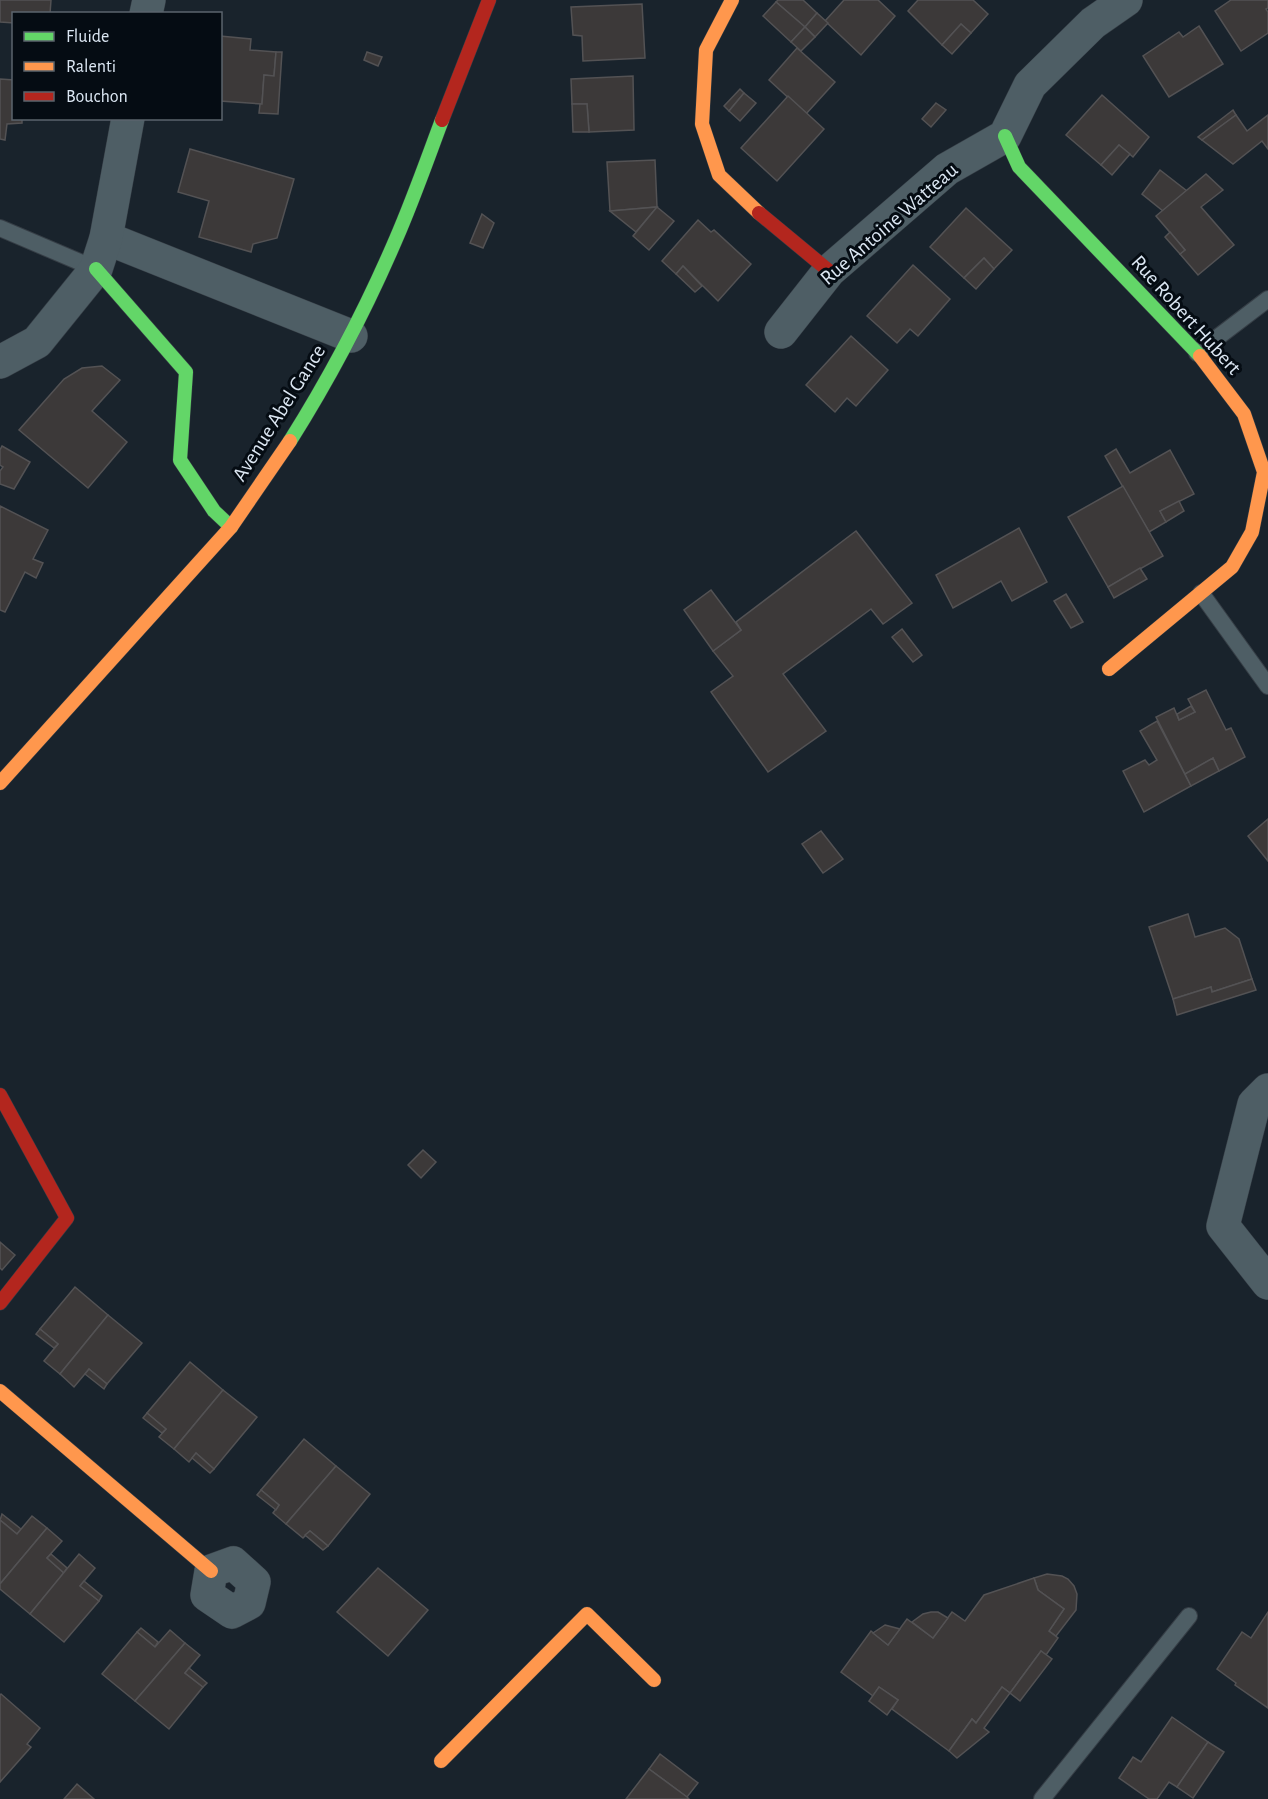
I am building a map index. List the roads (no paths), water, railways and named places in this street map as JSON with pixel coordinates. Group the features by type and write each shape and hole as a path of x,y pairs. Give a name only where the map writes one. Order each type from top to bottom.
{"street":[{"name":"Avenue Abel Gance","path":"0,783 231,527 314,403 351,336 396,239 489,0"},
{"path":"732,0 706,50 702,124 719,175 757,212 829,271"},
{"path":"1005,136 1030,85 1093,23 1126,0"},
{"path":"0,363 37,342 96,269 106,238 128,120"},
{"name":"Rue Antoine Watteau","path":"781,332 829,271 946,169 1005,136"},
{"name":"Rue Robert Hubert","path":"1005,136 1019,167 1197,353 1244,414 1264,472 1252,532 1232,567 1109,669"},
{"path":"106,238 351,336"},
{"path":"96,269 186,372 180,460 214,511 231,527"},
{"path":"1268,1090 1254,1104 1223,1226 1268,1283"},
{"path":"0,1095 67,1218 0,1303"},
{"path":"0,1391 211,1571"},
{"path":"441,1761 587,1614 654,1680"}],"lane":[{"path":"0,228 96,269"},
{"path":"1197,353 1268,299"},
{"path":"1201,593 1268,686"},
{"path":"1042,1799 1189,1616"}]}
